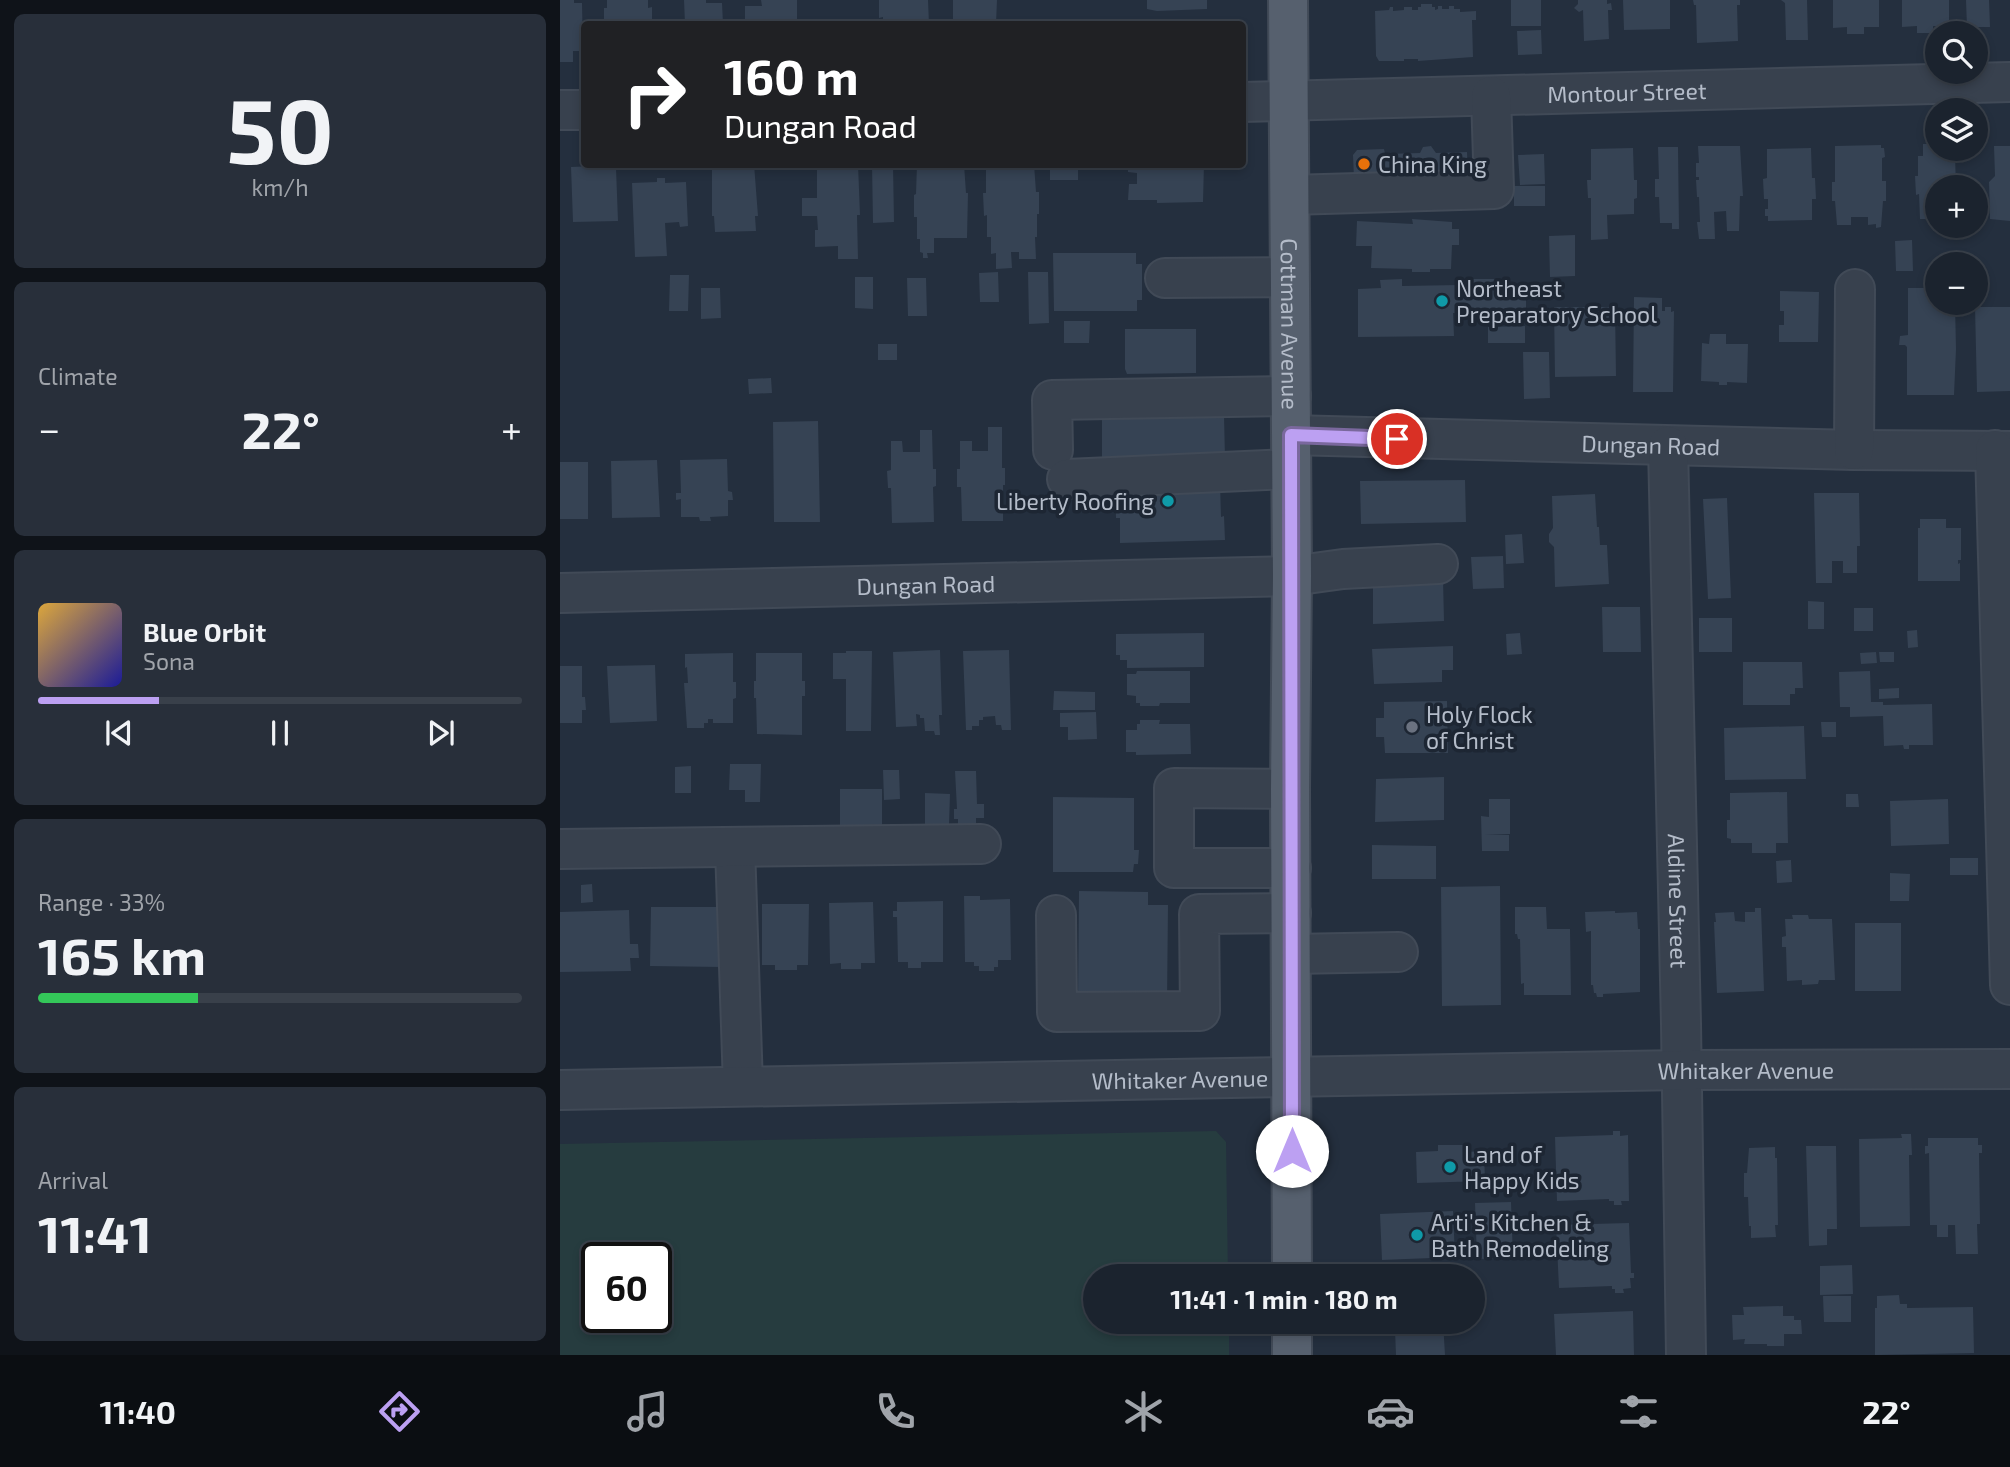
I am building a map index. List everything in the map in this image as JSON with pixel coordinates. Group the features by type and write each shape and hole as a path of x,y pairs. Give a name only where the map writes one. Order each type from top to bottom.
{"main road":[{"name":"Cottman Avenue","path":"1288,0 1292,576 1292,1264"},
{"path":"1292,1334 1292,1355"}],"street":[{"name":"Montour Street","path":"1246,102 2010,82"},
{"path":"1290,195 1494,189 1491,96"},
{"path":"560,110 581,110"},
{"path":"1165,278 1290,277"},
{"path":"1854,450 1855,289"},
{"name":"Dungan Road","path":"1291,396 1052,400 1060,465 1291,452 1668,446 2002,450"},
{"name":"Aldine Street","path":"1668,446 1686,1355"},
{"path":"2002,450 2010,985"},
{"name":"Dungan Road","path":"560,593 1292,576 1343,569 1438,564"},
{"path":"1290,789 1174,788 1174,868 1291,868"},
{"path":"560,849 981,844"},
{"path":"735,847 743,1086"},
{"path":"1056,915 1057,1013 1200,1011 1199,914 1291,913"},
{"path":"1292,954 1398,952"},
{"name":"Whitaker Avenue","path":"560,1090 1682,1070 2010,1069"}],"green space":[{"path":"1216,1131 1226,1142 1228,1264 1083,1264 1083,1334 1229,1334 1229,1355 560,1355 560,1144"}],"building":[{"path":"560,0 574,0 574,3 582,3 581,51 573,51 573,62 560,62"},
{"path":"607,0 648,0 648,8 652,7 652,21 604,21 604,8 607,8"},
{"path":"684,0 722,3 723,21 685,21"},
{"path":"761,0 797,0 797,21 745,21 745,6 762,6"},
{"path":"879,0 928,0 929,21 883,21 883,17 879,18"},
{"path":"953,0 997,0 996,21 953,21"},
{"path":"1147,0 1207,0 1207,9 1157,11 1147,9"},
{"path":"1511,0 1541,0 1541,26 1511,26"},
{"path":"1578,0 1607,0 1607,4 1611,3 1612,10 1608,10 1609,39 1584,41 1583,10 1579,12 1574,8"},
{"path":"1623,0 1670,0 1670,29 1624,30"},
{"path":"1693,0 1740,0 1740,5 1737,5 1738,41 1697,43 1696,5"},
{"path":"1781,0 1807,0 1808,40 1786,40 1785,3"},
{"path":"1833,0 1879,0 1879,27 1864,27 1864,34 1847,34 1847,27 1833,28"},
{"path":"1902,0 1949,0 1949,21 1925,21 1925,33 1917,33 1917,26 1902,27"},
{"path":"1966,0 1989,0 1990,27 1988,21 1967,21"},
{"path":"1421,4 1432,4 1435,10 1438,6 1449,9 1449,6 1454,6 1454,9 1460,9 1460,12 1476,11 1476,20 1472,20 1473,57 1379,61 1376,56 1375,11 1389,10 1390,7 1393,7 1393,11 1404,10 1404,7 1418,10"},
{"path":"1541,30 1542,54 1518,55 1517,31"},
{"path":"1925,144 1925,161 1955,161 1956,175 1925,175 1925,219 1920,219 1915,176 1918,176 1918,156 1923,156"},
{"path":"1881,145 1885,157 1882,158 1882,181 1886,181 1886,201 1883,201 1881,227 1876,228 1876,224 1868,225 1868,217 1851,217 1851,225 1837,225 1835,201 1832,201 1835,146"},
{"path":"1431,146 1436,153 1467,152 1468,176 1354,179 1353,155 1357,150 1384,149 1385,154 1420,153 1423,147"},
{"path":"1698,146 1740,146 1743,196 1740,196 1739,231 1727,231 1726,211 1714,212 1715,239 1699,239 1699,197 1696,180 1699,180 1699,177 1696,177"},
{"path":"1994,146 2010,146 2010,221 1990,219 1989,182 1995,176"},
{"path":"1658,147 1678,147 1679,229 1672,229 1672,223 1660,223 1659,197 1655,197 1655,179 1659,179"},
{"path":"1633,148 1634,180 1637,180 1634,214 1607,215 1608,239 1591,240 1591,198 1588,198 1587,180 1591,180 1591,149"},
{"path":"1811,148 1816,199 1812,199 1812,220 1768,221 1765,209 1768,209 1768,199 1764,199 1763,179 1767,178 1767,149"},
{"path":"1544,154 1545,184 1520,185 1518,155"},
{"path":"571,167 616,168 618,221 573,222"},
{"path":"712,168 754,168 758,216 755,216 756,231 715,232 712,216"},
{"path":"817,168 858,168 858,259 838,259 838,246 815,247 817,216 802,216 802,198 817,198"},
{"path":"872,168 893,168 894,222 873,223"},
{"path":"917,168 964,168 968,193 967,238 934,238 934,253 927,253 928,258 923,258 920,239 917,239 917,217 914,217"},
{"path":"1034,168 1036,192 1039,192 1036,259 1019,259 1019,252 1011,252 1012,268 996,269 996,253 991,254 991,237 987,237 987,215 984,216 983,193 986,193 987,170"},
{"path":"1050,168 1078,168 1078,180 1050,180"},
{"path":"1128,168 1204,168 1203,202 1157,203 1157,200 1128,200 1129,184 1137,184 1137,173 1128,172"},
{"path":"657,178 665,178 665,183 686,182 688,226 680,227 679,222 665,223 667,256 635,257 632,183 657,182"},
{"path":"1514,186 1545,186 1545,206 1514,206"},
{"path":"1412,219 1452,222 1452,229 1459,229 1459,245 1452,245 1451,269 1412,272 1412,269 1371,268 1372,246 1356,246 1357,221 1413,224"},
{"path":"1575,235 1575,276 1550,277 1549,236"},
{"path":"1912,240 1913,271 1896,271 1895,241"},
{"path":"1053,253 1136,253 1136,264 1142,264 1142,300 1137,300 1137,311 1054,311"},
{"path":"998,272 999,302 980,302 979,273"},
{"path":"1028,272 1048,272 1049,323 1029,324"},
{"path":"670,275 689,275 688,311 669,311"},
{"path":"855,277 873,277 873,309 855,308"},
{"path":"907,278 926,278 927,316 908,316"},
{"name":"Northeast Preparatory School","path":"1402,279 1402,286 1466,287 1466,279 1500,279 1500,287 1526,286 1526,313 1453,313 1454,336 1358,337 1358,289 1381,288 1380,280"},
{"path":"701,288 720,288 721,318 701,319"},
{"path":"1908,288 1925,288 1925,315 1955,315 1954,395 1907,395 1907,347 1899,345 1900,336 1908,335"},
{"path":"1780,291 1819,292 1818,342 1779,342 1779,325 1784,325 1784,311 1780,311"},
{"path":"1634,297 1662,298 1662,311 1665,311 1665,307 1671,307 1671,312 1674,311 1673,392 1633,392"},
{"path":"1554,307 1615,307 1616,376 1555,377"},
{"path":"1988,307 2010,307 2010,391 1977,392 1975,315 1988,315"},
{"path":"1064,321 1090,321 1089,343 1064,343"},
{"path":"1525,326 1525,343 1488,343 1488,327"},
{"path":"1125,329 1196,329 1196,373 1127,374"},
{"path":"1710,334 1726,334 1726,344 1748,344 1747,383 1727,382 1727,385 1719,385 1719,382 1701,381 1702,343 1709,344"},
{"path":"878,344 897,344 897,360 878,360"},
{"path":"1523,352 1549,352 1550,398 1524,399"},
{"path":"771,378 772,393 749,394 748,379"},
{"path":"1224,415 1225,458 1102,459 1102,416"},
{"path":"818,421 820,522 774,522 773,422"},
{"path":"988,427 1002,427 1002,468 1005,468 1003,521 962,521 961,487 957,487 960,441 972,441 972,451 988,451"},
{"path":"920,430 932,430 933,469 936,469 936,486 933,487 934,522 892,523 891,488 888,488 887,471 891,470 891,441 902,441 903,452 920,452"},
{"path":"727,459 728,491 732,492 733,500 728,500 728,516 710,517 711,521 700,521 699,517 681,517 681,499 676,500 676,493 681,493 680,460"},
{"path":"657,460 660,517 612,518 611,461"},
{"path":"560,462 588,462 588,519 560,519"},
{"path":"1465,480 1466,522 1361,524 1360,481"},
{"path":"1220,483 1225,540 1120,543 1120,518 1116,518 1115,484"},
{"path":"1814,493 1859,493 1860,546 1857,546 1857,573 1843,573 1843,561 1832,561 1832,583 1816,583"},
{"path":"1595,494 1600,545 1607,545 1609,584 1555,587 1554,547 1549,542 1549,534 1553,528 1552,496"},
{"path":"1727,498 1731,598 1708,599 1703,499"},
{"path":"1920,519 1946,519 1946,528 1961,528 1961,560 1958,560 1960,581 1918,581"},
{"path":"1522,534 1524,563 1506,564 1505,535"},
{"path":"1503,556 1504,588 1473,589 1471,557"},
{"path":"1443,579 1444,621 1373,624 1373,580"},
{"path":"1808,601 1824,602 1824,629 1808,629"},
{"path":"1602,607 1640,607 1641,652 1603,652"},
{"path":"1854,608 1873,608 1873,631 1854,631"},
{"path":"1699,618 1732,618 1732,652 1699,652"},
{"path":"1917,630 1918,647 1908,648 1907,631"},
{"path":"1204,633 1204,667 1127,668 1127,660 1120,660 1120,655 1116,655 1116,634"},
{"path":"1520,633 1522,654 1507,655 1506,634"},
{"path":"1453,646 1453,670 1442,670 1442,682 1374,684 1372,649"},
{"path":"940,650 940,735 935,735 934,731 925,731 924,718 916,714 917,726 896,727 893,652"},
{"path":"1009,650 1011,730 1002,730 1001,725 996,725 995,716 983,717 983,720 979,720 979,726 966,730 963,651"},
{"path":"872,651 871,731 846,731 846,679 833,679 833,653"},
{"path":"1876,652 1877,663 1861,664 1860,653"},
{"path":"1879,652 1894,652 1894,662 1880,662"},
{"path":"733,653 736,698 733,699 733,723 713,723 713,719 708,719 704,728 687,728 684,683 688,683 685,654"},
{"path":"756,653 802,653 805,696 802,696 802,735 757,734 754,698"},
{"path":"1743,662 1802,662 1803,688 1795,688 1795,694 1790,694 1790,705 1743,705"},
{"path":"655,665 657,721 610,723 607,666"},
{"path":"560,666 582,666 582,697 585,697 586,710 582,710 582,723 560,723"},
{"path":"1137,671 1190,671 1190,703 1140,706 1140,703 1136,703 1136,696 1127,695 1127,674 1136,674"},
{"path":"1870,671 1871,702 1883,702 1883,705 1932,704 1933,745 1909,745 1909,749 1904,749 1903,745 1884,746 1883,716 1850,717 1850,707 1840,707 1839,672"},
{"path":"1899,688 1899,698 1879,699 1879,689"},
{"path":"1054,691 1095,692 1095,710 1053,710"},
{"name":"Holy Flock of Christ","path":"1447,701 1448,753 1385,753 1384,737 1376,737 1376,718 1384,718 1384,702"},
{"path":"1096,712 1097,739 1068,740 1068,727 1060,727 1060,713"},
{"path":"1140,720 1160,720 1159,724 1190,724 1191,754 1136,755 1136,752 1126,752 1126,730 1137,730"},
{"path":"1821,722 1836,722 1836,737 1822,737"},
{"path":"1804,726 1806,779 1725,780 1724,728"},
{"path":"730,764 761,764 760,802 745,802 745,790 729,790"},
{"path":"691,766 691,793 675,793 675,767"},
{"path":"883,770 899,770 900,799 884,800"},
{"path":"955,771 976,771 977,804 984,804 984,818 976,818 976,827 958,827 958,819 954,819 954,809 957,809"},
{"path":"1444,777 1444,820 1375,822 1376,779"},
{"path":"840,789 882,789 882,826 840,826"},
{"path":"1787,792 1788,843 1776,843 1776,853 1752,853 1752,843 1731,843 1731,839 1727,838 1730,793"},
{"path":"925,793 950,794 949,825 925,824"},
{"path":"1846,794 1858,794 1859,807 1846,807"},
{"path":"1053,797 1134,798 1134,850 1139,850 1138,864 1134,864 1133,872 1053,872"},
{"path":"1489,799 1510,799 1510,834 1485,834 1509,835 1509,851 1482,851 1481,816 1489,817"},
{"path":"1948,799 1949,844 1891,846 1890,801"},
{"path":"1372,845 1436,846 1436,879 1372,879"},
{"path":"1950,858 1978,858 1978,875 1950,875"},
{"path":"1791,860 1792,882 1777,883 1776,861"},
{"path":"1890,873 1910,874 1909,901 1890,901"},
{"path":"592,884 593,902 581,903 581,885"},
{"path":"1500,886 1501,1005 1442,1006 1441,887"},
{"path":"1079,891 1148,892 1148,905 1168,905 1167,1003 1078,1003"},
{"path":"964,896 980,896 980,900 1010,899 1011,960 998,960 998,967 994,967 994,971 979,971 979,966 974,966 974,962 965,962"},
{"path":"943,901 943,962 921,962 921,968 908,968 908,962 898,962 897,917 893,917 893,911 897,911 897,902"},
{"path":"873,902 875,963 861,963 861,969 841,969 841,963 830,964 829,903"},
{"path":"762,904 809,904 808,965 797,965 797,970 775,970 775,965 762,965"},
{"path":"651,907 721,907 721,967 650,966"},
{"path":"1515,907 1546,907 1547,929 1570,929 1571,995 1524,995 1524,983 1521,984 1520,939 1515,934"},
{"path":"1755,908 1761,908 1764,991 1717,993 1715,913 1734,912 1735,921 1745,922 1745,912 1755,912"},
{"path":"629,910 630,944 638,944 639,958 630,958 631,971 560,972 560,912"},
{"path":"1585,912 1637,912 1640,929 1640,992 1603,994 1603,997 1597,997 1591,985 1591,931 1586,932"},
{"path":"1792,915 1808,915 1809,919 1832,919 1835,980 1819,980 1818,984 1802,985 1802,980 1787,981 1786,947 1782,947 1782,937 1786,936 1785,919 1793,919"},
{"path":"1855,923 1901,923 1901,991 1855,991"},
{"path":"1613,1131 1620,1131 1620,1136 1628,1135 1629,1201 1614,1205 1614,1201 1609,1199 1557,1201 1555,1137 1613,1135"},
{"path":"1901,1134 1911,1134 1910,1226 1860,1227 1859,1139 1902,1138"},
{"path":"1928,1138 1978,1138 1978,1145 1982,1145 1982,1153 1979,1153 1978,1254 1956,1254 1955,1225 1948,1225 1948,1237 1937,1237 1937,1225 1930,1225 1929,1153 1925,1154"},
{"name":"Land of Happy Kids","path":"1438,1145 1464,1145 1464,1152 1484,1151 1485,1181 1417,1183 1416,1152 1438,1151"},
{"path":"1806,1146 1836,1146 1837,1229 1827,1229 1827,1245 1809,1246"},
{"path":"1775,1147 1778,1225 1775,1225 1776,1237 1751,1238 1748,1197 1744,1197 1744,1173 1747,1173 1749,1148"},
{"path":"1511,1202 1513,1258 1477,1259 1475,1203"},
{"name":"Arti's Kitchen & Bath Remodeling","path":"1453,1211 1455,1257 1382,1260 1380,1214"},
{"path":"1629,1223 1631,1273 1634,1273 1634,1278 1630,1278 1631,1288 1623,1289 1624,1293 1615,1293 1612,1286 1559,1288 1556,1225"},
{"path":"1852,1265 1853,1294 1820,1295 1820,1266"},
{"path":"1899,1295 1900,1304 1907,1304 1907,1308 1973,1307 1974,1353 1875,1355 1877,1296"},
{"path":"1823,1296 1851,1296 1851,1322 1824,1322"},
{"path":"1783,1306 1783,1316 1794,1316 1794,1320 1801,1320 1802,1334 1784,1334 1784,1346 1744,1344 1745,1339 1733,1340 1732,1315 1744,1315 1743,1307"},
{"path":"1633,1311 1634,1355 1556,1355 1554,1314"},
{"path":"1395,1334 1444,1334 1445,1355 1396,1355"}],"place":[{"name":"China King","path":"1364,164"},
{"name":"Northeast Preparatory School","path":"1442,301"},
{"name":"Liberty Roofing","path":"1168,501"},
{"name":"Holy Flock of Christ","path":"1412,727"},
{"name":"Land of Happy Kids","path":"1450,1167"},
{"name":"Arti's Kitchen & Bath Remodeling","path":"1417,1235"}],"route":[{"path":"1292,1151 1291,435 1397,439"}]}
